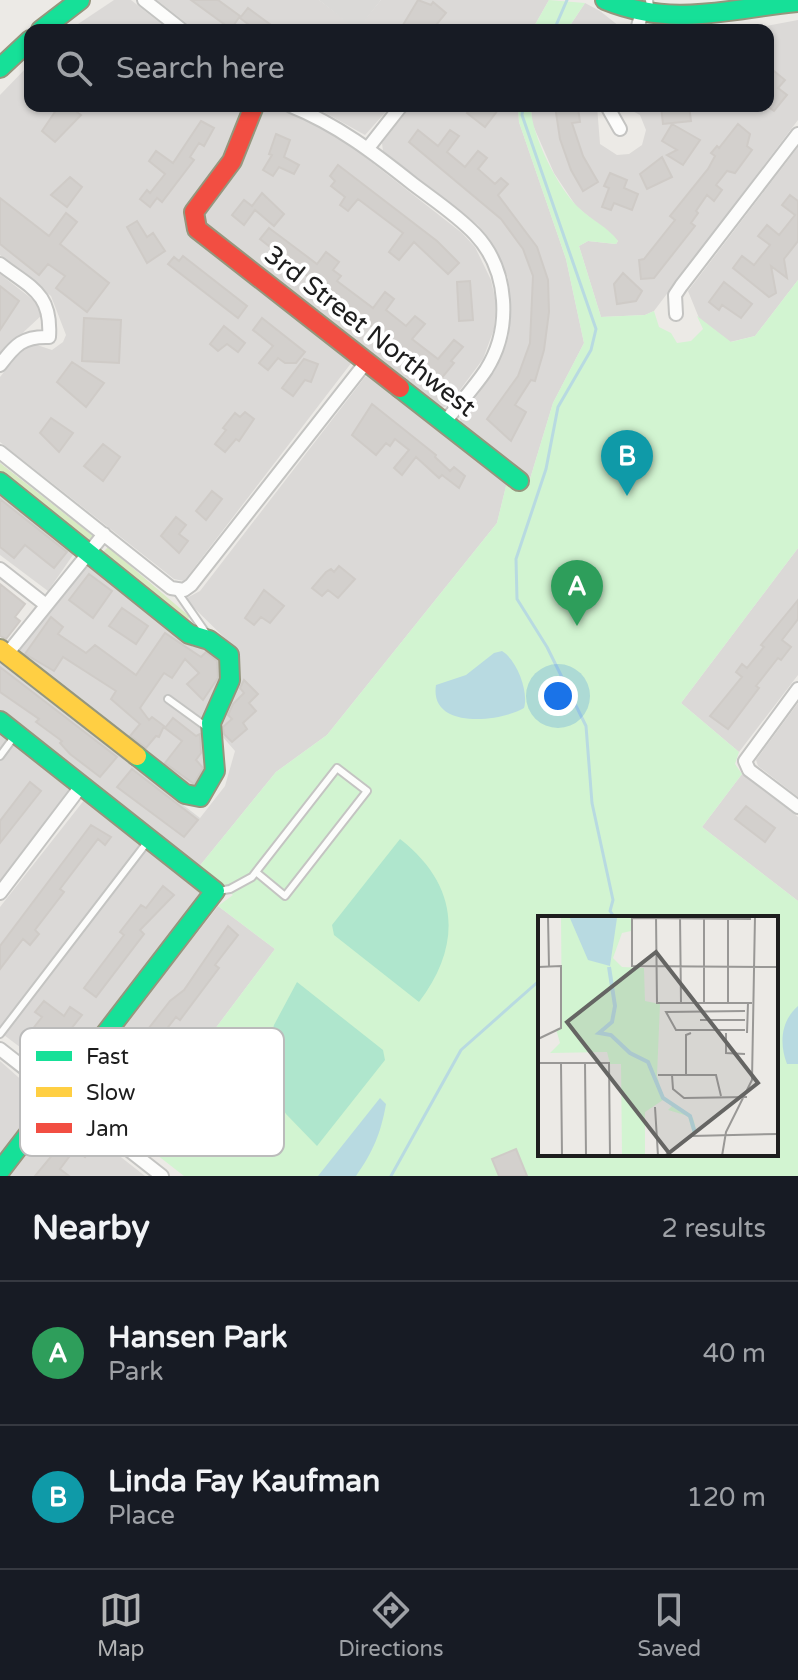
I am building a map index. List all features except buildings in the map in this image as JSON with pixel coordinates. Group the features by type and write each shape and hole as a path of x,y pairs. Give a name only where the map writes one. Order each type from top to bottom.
{"street":[{"path":"49,24 80,0"},
{"path":"144,0 174,24"},
{"path":"605,0 645,15 707,17 798,2"},
{"path":"0,68 24,46"},
{"name":"3rd Street Northwest","path":"252,112 232,161 196,209 193,219 201,233 519,481"},
{"path":"304,112 333,125 368,148 475,235 490,256 501,287 503,318 494,354 445,422"},
{"path":"368,148 396,112"},
{"path":"610,112 620,129"},
{"path":"676,314 675,295 798,134"},
{"path":"0,264 42,296 48,304 50,320 49,337 31,336 18,342 0,365"},
{"path":"0,452 177,590 191,585 367,361"},
{"path":"0,482 89,553 189,634 209,640 229,655 232,666 211,731 217,758 215,771 200,797 185,794 4,652 46,605 89,553 104,534"},
{"path":"0,569 46,605"},
{"path":"798,689 745,761 749,770 798,807"},
{"path":"0,721 215,891 110,1028"},
{"path":"0,893 82,785"},
{"path":"0,1049 20,1065"},
{"path":"0,1171 20,1145"},
{"path":"136,1156 162,1176"}],"lane":[{"path":"177,590 209,640"},
{"path":"168,699 211,731"},
{"path":"0,756 16,734"},
{"path":"215,891 230,889 256,872 337,768 367,791 285,896 256,872"},
{"path":"0,1034 150,838"}],"shaded area":[{"path":"114,0 131,0 161,24 78,24"},
{"path":"157,0 319,0 350,24 187,24"},
{"path":"319,0 381,0 362,24 349,24"},
{"path":"381,0 549,0 535,24 361,24"},
{"path":"585,3 616,24 571,24"},
{"path":"798,20 798,120 654,311 645,315 601,317 579,246 588,241 616,244 618,241 576,206 554,173 532,123 531,112 597,112 600,144 617,155 629,154 642,145 646,130 640,115 634,112 774,112 774,25"},
{"path":"24,70 24,112 242,112 219,168 186,214 188,228 352,362 184,581 174,579 0,442 0,377 24,347 34,344 52,350 63,342 66,335 51,296 0,255 0,95"},
{"path":"262,112 286,112 347,143 462,233 475,247 491,280 496,303 494,329 483,359 448,406 440,408 204,223 203,214 238,168"},
{"path":"324,112 386,112 365,135"},
{"path":"406,112 518,112 519,122 566,259 584,343 553,403 530,479 460,419 494,372 508,339 511,311 508,278 493,245 478,225 383,151 382,143"},
{"path":"798,147 798,280 755,336 730,342 699,318 688,291"},
{"path":"0,274 41,306 43,314 0,354"},
{"path":"370,375 507,482 497,523 327,735 276,772 198,868 0,711 0,663 200,818 225,786 235,751 215,728 236,682 239,652 185,599 200,591 365,377"},
{"path":"0,490 75,552 48,591 0,555"},
{"path":"798,548 798,675 739,752 681,703"},
{"path":"87,566 193,647 208,646 226,665 213,757 193,789 18,652"},
{"path":"798,703 798,797 758,766 756,760"},
{"path":"0,731 69,790 0,881"},
{"path":"742,774 798,817 798,901 702,827"},
{"path":"85,799 201,894 99,1028 20,1028 20,1047 0,1032 0,907"},
{"path":"218,906 275,949 216,1028 122,1028"},
{"path":"0,1061 20,1079 20,1131 0,1158"},
{"path":"22,1156 120,1156 145,1176 6,1176"}],"green space":[{"path":"549,0 585,3 571,24 535,24"},
{"path":"518,112 532,112 540,145 571,200 618,241 616,244 588,241 579,246 601,317 645,315 654,311 659,327 671,333 677,343 691,341 703,329 697,316 731,342 755,336 798,280 798,548 681,703 739,752 735,764 742,774 702,827 798,901 798,1176 184,1176 158,1156 284,1156 284,1028 216,1028 275,949 218,906 233,895 198,868 276,772 327,735 497,523 507,482 520,491 530,479 553,403 584,343 566,259 519,122"},
{"path":"0,463 93,536 91,541 87,543 0,475"},
{"path":"108,547 189,616 188,621 102,553"},
{"path":"400,839 420,857 434,876 444,895 448,916 448,937 443,959 419,1002 334,935 332,925"},
{"path":"297,982 383,1050 385,1060 317,1146 284,1110 284,1028 273,1028"}],"water":[{"path":"502,651 512,661 520,677 525,694 524,708 484,719 455,716 444,710 437,699 436,685 466,675 494,653"},
{"path":"798,1006 798,1064 787,1064 783,1033 788,1018"},
{"path":"380,1098 386,1104 382,1124 372,1150 356,1176 318,1176"}],"waterway":[{"path":"557,24 567,0"},
{"path":"522,112 596,329 591,350 558,407 546,469 516,559 517,599 547,647 586,726 592,803 613,900 610,911 614,916"},
{"path":"391,1176 461,1050 538,982"}],"traffic: fast":[{"path":"49,24 80,0"},
{"path":"605,0 654,13 678,15 798,2"},
{"path":"0,68 24,46"},
{"path":"400,388 519,481"},
{"path":"0,482 189,634 209,640 229,655 230,680 211,723 215,771 200,797 185,794 137,756"},
{"path":"0,721 215,891 110,1028"},
{"path":"0,1171 20,1145"}],"traffic: slow":[{"path":"0,649 137,756"}],"traffic: jam":[{"path":"252,112 232,161 194,212 197,229 400,388"}],"place":[{"name":"Linda Fay Kaufman","path":"627,496"},
{"name":"Hansen Park","path":"577,626"}]}
